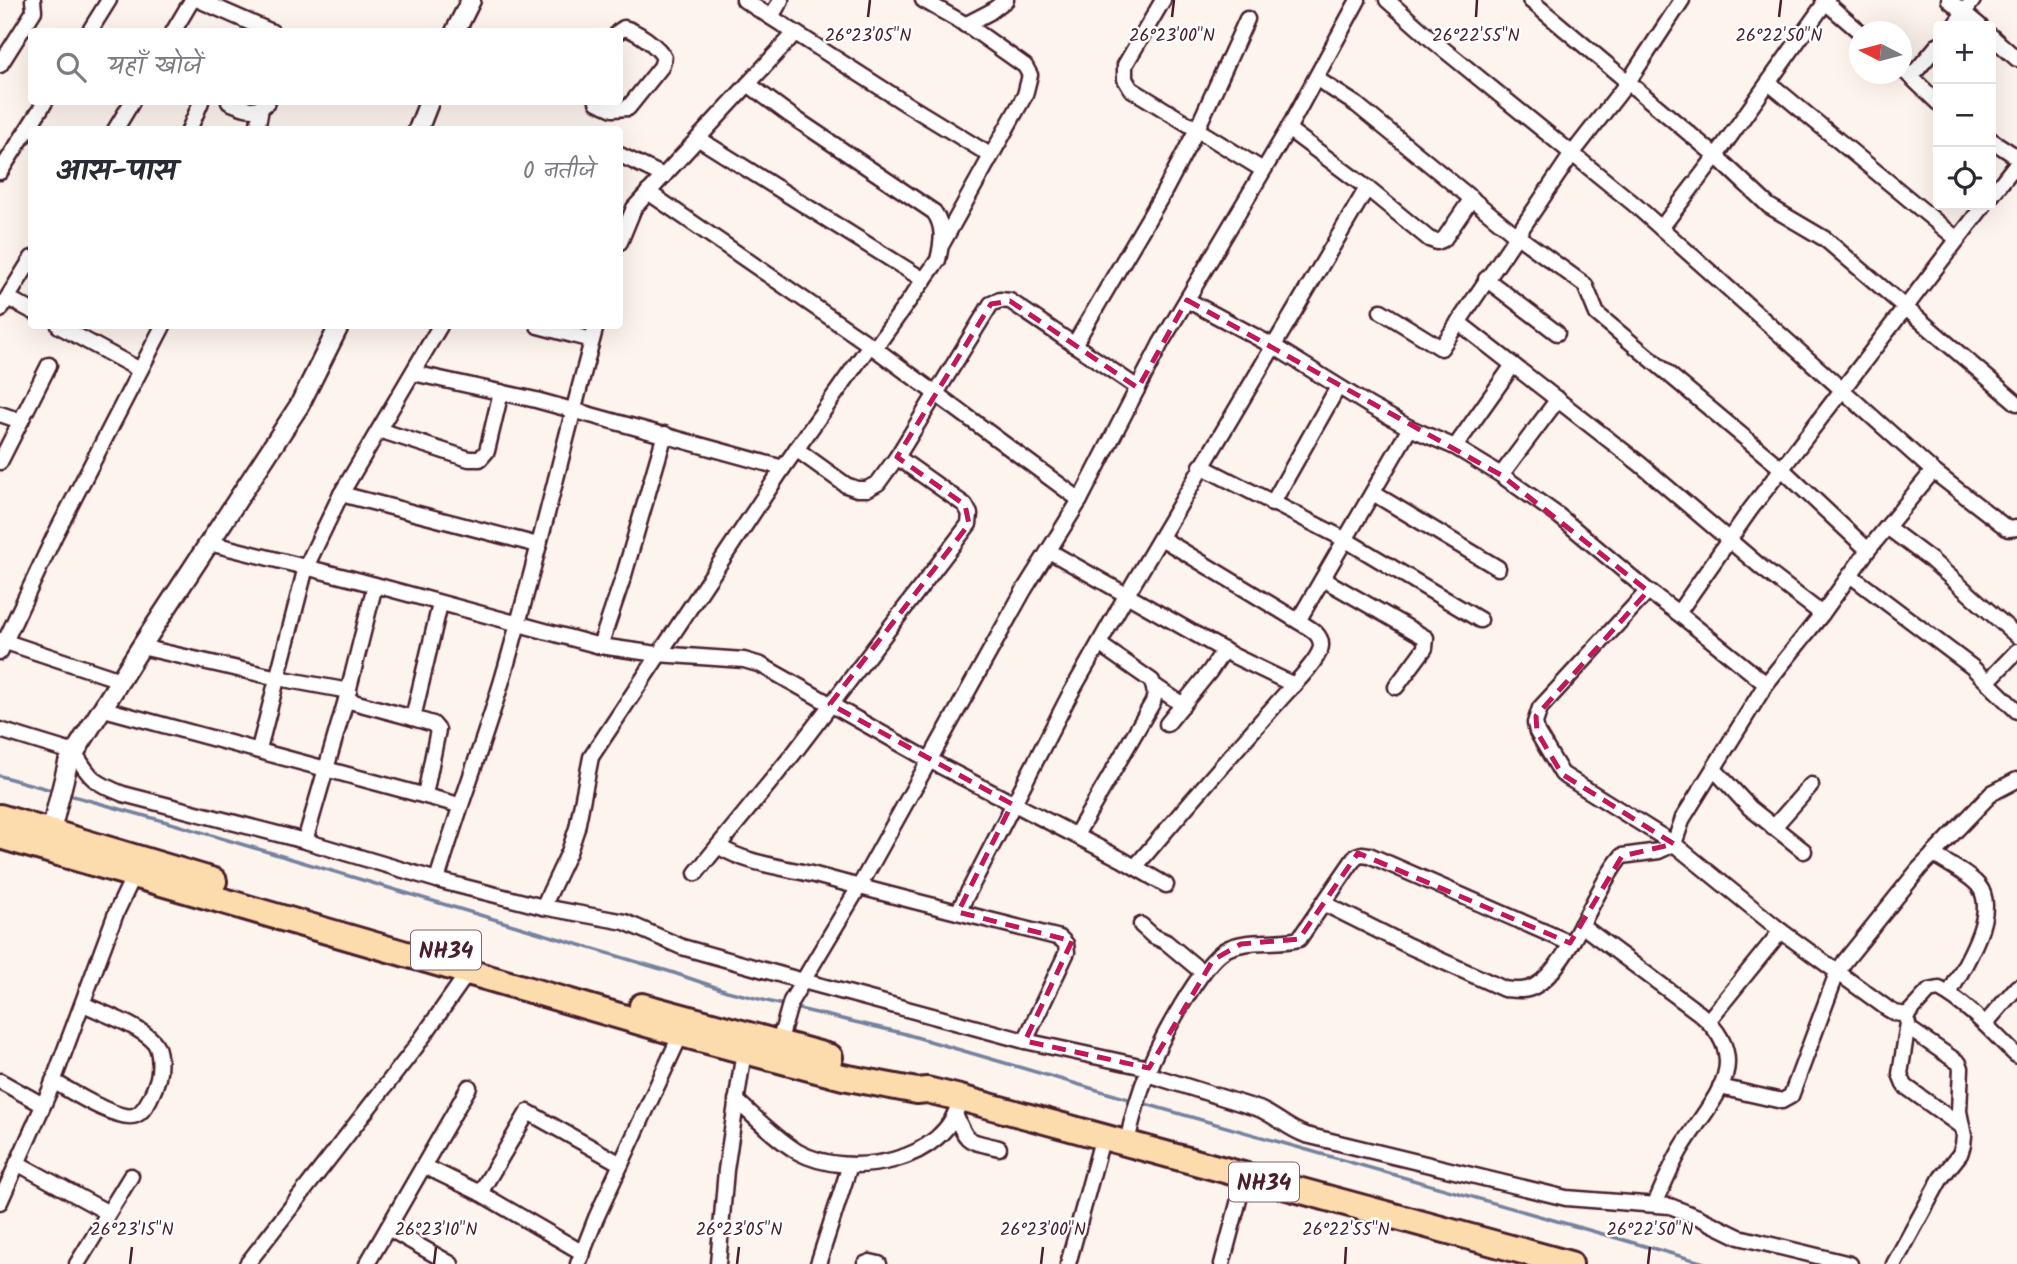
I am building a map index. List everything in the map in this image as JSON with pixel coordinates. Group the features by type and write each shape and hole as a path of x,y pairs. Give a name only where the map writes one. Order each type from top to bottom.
{"highway":[{"name":"NH34","path":"0,817 49,841 134,875 681,1034 843,1077 917,1091 927,1090"},
{"name":"NH34","path":"0,836 49,841 471,958 781,1036 918,1082 957,1106 1103,1136 1130,1130 1245,1177 1570,1264"}],"street":[{"path":"0,65 34,11 33,0"},
{"path":"92,28 109,0"},
{"path":"175,28 191,0"},
{"path":"199,0 263,28"},
{"path":"460,28 471,0"},
{"path":"744,0 990,155"},
{"path":"771,18 781,0"},
{"path":"543,906 569,852 577,828 591,757 657,654 796,449 938,260 942,245 1025,94 1030,75 1025,66 923,0"},
{"path":"965,25 1006,0"},
{"path":"1163,0 1125,65 1125,79 1131,89 1263,170"},
{"path":"781,1036 791,1000 859,887 1024,590 1080,500 1138,388 1317,79 1358,0"},
{"path":"1387,0 1661,228 1933,471 2007,529 2017,528"},
{"path":"1530,0 1716,156 1769,206 1825,239 2017,403"},
{"path":"1381,312 1441,348 1572,154 1628,82 1682,0"},
{"path":"1950,0 1974,21"},
{"path":"1958,21 1973,0"},
{"path":"1661,228 1769,83 1825,1 1849,22"},
{"path":"1074,345 1164,192 1196,131 1247,19"},
{"path":"604,105 613,109 628,107 661,67 664,58 660,51 631,29 623,28"},
{"path":"623,235 635,208 648,192 795,33"},
{"path":"1996,40 2017,59"},
{"path":"1912,68 1933,49"},
{"path":"1317,79 1377,120 1516,235 1585,285 1597,314 1782,468 1868,550"},
{"path":"1912,79 1933,98"},
{"path":"1769,83 1957,239"},
{"path":"748,84 790,116 934,212 941,221 942,245"},
{"path":"30,126 43,105"},
{"path":"117,126 130,105"},
{"path":"191,126 200,105"},
{"path":"236,105 246,109 265,105 258,126"},
{"path":"419,126 423,105"},
{"path":"0,172 28,128"},
{"path":"1288,129 1367,187 1429,239 1437,242 1444,240 1472,198"},
{"path":"699,139 924,280"},
{"path":"1996,143 2017,157"},
{"path":"623,156 664,176"},
{"path":"1996,190 2017,163"},
{"path":"958,912 1012,804 1098,644 1367,187"},
{"path":"648,192 873,346 1080,500"},
{"path":"1678,613 1782,468 1980,210"},
{"path":"28,265 4,304 28,310"},
{"path":"1486,279 1557,333"},
{"path":"796,449 846,485 867,489 878,483 897,457 991,304 1000,300 1010,301 1138,388"},
{"path":"1187,300 1275,347 1410,428 1455,447 1501,475 1559,516 1648,591 1766,684"},
{"path":"1458,322 1640,464 1822,614"},
{"path":"64,329 140,370"},
{"path":"120,680 1,645 161,329"},
{"path":"49,841 72,758 299,406 338,329"},
{"path":"259,750 306,567 341,494 438,329"},
{"path":"437,880 518,624 594,333 562,329"},
{"path":"0,462 49,365"},
{"path":"1455,447 1513,365"},
{"path":"413,373 501,392 665,434 783,468"},
{"path":"1272,504 1339,387"},
{"path":"379,430 469,459 480,459 487,451 501,392"},
{"path":"1501,475 1558,399"},
{"path":"0,414 21,421"},
{"path":"1298,621 1410,428"},
{"path":"600,646 624,575 665,434"},
{"path":"696,873 794,753 969,524 970,514 965,505 897,457"},
{"path":"1201,466 1346,540 1480,620"},
{"path":"1323,902 1409,946 1504,989 1521,991 1534,988 1547,978 1622,856 1660,851 1674,844 1683,818 1766,684 1822,614 1868,550 1933,471"},
{"path":"1373,493 1498,568"},
{"path":"341,494 538,545"},
{"path":"1887,527 1931,560 2017,636"},
{"path":"1135,867 1294,685 1320,651 1322,643 1319,636 1298,621 1161,538"},
{"path":"209,543 600,646 657,654 744,660 778,673 929,761 1076,835 1166,885"},
{"path":"1049,551 1224,650 1294,685"},
{"path":"1850,575 1943,644 1988,681 2017,711"},
{"path":"1323,579 1426,638 1425,648 1396,687"},
{"path":"305,841 348,695 375,585"},
{"path":"1648,591 1540,708 1535,723 1536,732 1562,774 1674,844 1781,931 1888,1009 1901,1015 1959,1063 1962,1080 1959,1102 1964,1136 1960,1154 1941,1178 1895,1264"},
{"path":"413,718 440,604"},
{"path":"1098,644 1183,705"},
{"path":"141,648 348,695 433,724 438,730 425,795"},
{"path":"1167,724 1224,650"},
{"path":"1988,681 2017,651"},
{"path":"1076,835 1153,702 1155,686"},
{"path":"104,709 459,805"},
{"path":"0,730 72,758 102,786 124,794 305,841 437,880 543,906 625,922 682,947 1259,1109 1293,1131 1306,1135 1566,1198 1655,1204 1684,1210 1739,1237 1850,1264"},
{"path":"1714,769 1738,796 1773,828 1804,851"},
{"path":"1720,1087 1786,1100 1791,1096 1837,973 1933,854 1992,793 2017,780"},
{"path":"1773,828 1811,785"},
{"path":"718,846 734,856 1060,938 1066,944 1067,952 1024,1041"},
{"path":"1933,854 1975,882 1984,898 1979,936 1949,994"},
{"path":"1130,1130 1146,1076 1182,1004 1202,972 1225,950 1241,944 1278,943 1298,939 1356,856 1369,855 1570,943"},
{"path":"0,1202 53,1081 116,913 134,875"},
{"path":"1141,925 1202,972"},
{"path":"1581,925 1708,1021 1727,1048 1728,1065 1720,1087 1707,1112 1679,1151 1655,1204"},
{"path":"1708,1021 1781,931"},
{"path":"247,1264 415,1048 464,978 466,970"},
{"path":"1985,1024 2017,987"},
{"path":"1962,1126 1905,1086 1901,1080 1908,1022 1928,991 1939,989 1949,994 2017,1056"},
{"path":"53,1081 114,1113 127,1116 136,1116 143,1110 157,1082 159,1054 155,1044 144,1034 83,1004"},
{"path":"424,1166 480,1193 580,1258 681,1034"},
{"path":"718,1264 726,1170 744,1051"},
{"path":"0,1081 43,1105"},
{"path":"367,1264 470,1087"},
{"path":"736,1100 798,1152 850,1165 887,1162 913,1153 929,1144 957,1106"},
{"path":"957,1106 964,1137 999,1148"},
{"path":"480,1193 528,1112 621,1164"},
{"path":"1070,1264 1103,1136"},
{"path":"17,1163 105,1211"},
{"path":"818,1264 850,1165"},
{"path":"77,1264 131,1176"},
{"path":"1222,1264 1245,1177"},
{"path":"388,1228 450,1264"},
{"path":"864,1264 879,1264"}],"highlighted area":[{"path":"1187,300 1501,475 1648,591 1536,716 1537,732 1562,774 1674,844 1622,856 1570,943 1358,853 1299,939 1241,944 1213,960 1149,1068 1025,1041 1072,941 958,912 1012,804 830,704 969,524 965,505 897,457 991,304 1010,301 1138,388"}],"waterway":[{"path":"0,776 55,791"},
{"path":"66,794 671,972 727,991 787,1006"},
{"path":"795,1008 902,1033 1135,1101"},
{"path":"1142,1103 1708,1264"}]}
